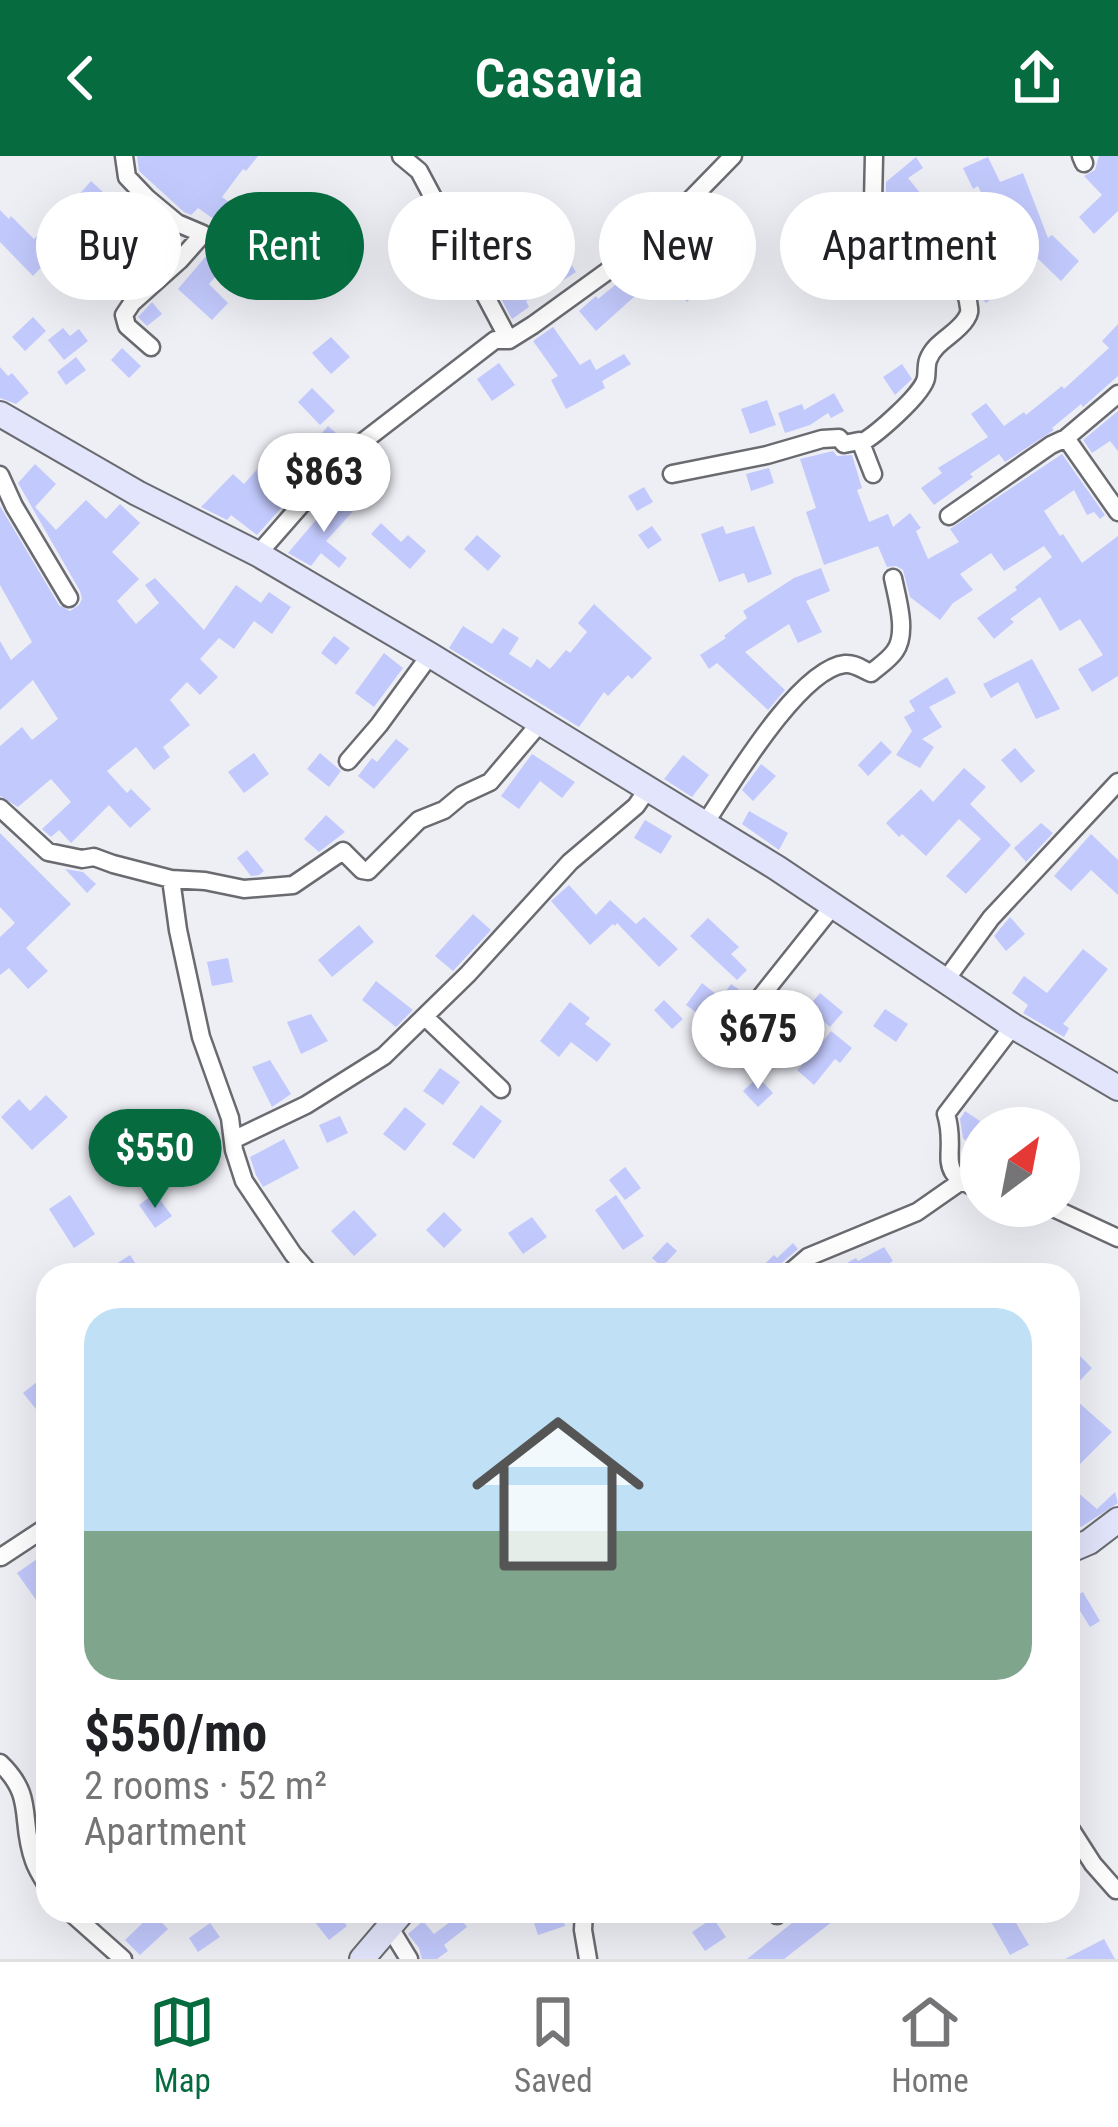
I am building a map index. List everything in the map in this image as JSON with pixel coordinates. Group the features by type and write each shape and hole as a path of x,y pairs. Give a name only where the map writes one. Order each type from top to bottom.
{"street":[{"path":"124,156 128,177 147,198 177,223 203,234 131,302 124,315 127,326 151,347"},
{"path":"401,156 419,171 509,340"},
{"path":"258,554 329,473 380,426 495,340 509,340 652,238 733,156"},
{"path":"672,474 822,439 862,443 913,398 926,382 928,358 935,347 965,322 970,310 959,274 894,225 873,202 874,156"},
{"path":"949,516 1066,438 1118,394"},
{"path":"0,414 137,493 258,554 430,656 1118,1088"},
{"path":"1066,438 1118,512"},
{"path":"862,443 873,474"},
{"path":"0,475 69,598"},
{"path":"704,825 753,750 813,682 847,664 871,673 896,650 900,628 893,578"},
{"path":"348,761 430,656"},
{"path":"0,808 48,852 82,860 94,857 171,879 244,889 291,885 343,850 368,872 419,820 490,782 540,723"},
{"path":"945,981 991,918 1118,782"},
{"path":"233,1139 306,1105 384,1056 468,974 570,862 636,806 647,790"},
{"path":"171,879 201,1037 230,1118 244,1180 301,1263"},
{"path":"740,1024 833,906"},
{"path":"425,1017 501,1089"},
{"path":"801,1263 917,1211 960,1182 950,1171 946,1114 1013,1026"},
{"path":"1080,1220 1118,1238"},
{"path":"1080,1545 1118,1520"},
{"path":"1,1557 36,1534"},
{"path":"0,1762 17,1779 24,1796 36,1865"},
{"path":"1080,1844 1116,1890"},
{"path":"82,1923 123,1959"},
{"path":"362,1959 393,1923"},
{"path":"397,1923 410,1959"},
{"path":"583,1923 588,1959"}],"building":[{"path":"137,156 258,156 226,192 205,192 205,213 198,208 191,215 181,209 181,192 162,192 139,171"},
{"path":"1099,156 1118,156 1118,211 1094,234 1079,217 1102,195 1084,176 1095,170"},
{"path":"916,157 923,168 908,178 919,192 886,192 886,182"},
{"path":"988,157 1000,182 1023,173 1030,192 981,192 978,186 973,189 963,168"},
{"path":"91,181 103,192 81,192"},
{"path":"0,210 11,216 34,239 33,276 0,242"},
{"path":"1039,215 1048,238 1052,235 1079,261 1061,281 1039,260"},
{"path":"205,257 205,300 228,303 212,320 181,292"},
{"path":"596,296 631,300 596,331 579,311"},
{"path":"502,300 527,300 529,307 512,319"},
{"path":"152,302 162,314 147,326 138,317"},
{"path":"33,317 46,331 25,351 12,337"},
{"path":"1118,324 1118,376 1054,430 1005,462 999,454 934,505 921,488 942,473 938,468 988,437 971,414 986,403 1004,426 1026,415 1062,386 1064,389 1109,348 1102,341"},
{"path":"553,327 580,365 590,359 596,370 624,354 631,364 602,381 605,388 566,409 551,380 558,376 533,341"},
{"path":"63,328 70,336 79,329 88,341 64,360 48,340"},
{"path":"331,337 350,357 331,374 312,353"},
{"path":"122,348 141,366 129,378 111,360"},
{"path":"76,357 86,370 66,385 57,372"},
{"path":"499,363 515,385 492,401 477,379"},
{"path":"902,364 912,379 895,395 883,377"},
{"path":"0,367 29,393 16,404 0,398"},
{"path":"312,388 335,411 320,425 298,402"},
{"path":"834,393 844,411 831,418 828,413 785,433 778,413 802,404 804,410"},
{"path":"767,400 776,425 750,434 741,409"},
{"path":"1118,411 1118,451 1110,441 1092,453 1083,440"},
{"path":"328,426 345,441 257,535 231,515 227,520 201,507 233,474 244,484 261,465 273,471 298,444 306,451"},
{"path":"833,451 837,456 852,455 862,488 857,490 869,522 888,514 893,527 910,513 921,528 916,531 928,559 959,542 950,529 1062,454 1105,515 1100,519 1094,512 1087,515 1074,490 1044,511 1060,536 1082,563 1118,536 1118,676 1092,692 1078,669 1103,655 1080,619 1060,631 1040,597 1010,619 1014,622 994,639 977,618 1052,557 1044,546 1004,571 991,553 960,574 973,590 953,603 940,620 910,597 903,570 887,567 878,546 824,565 806,512 816,508 800,459"},
{"path":"35,464 56,484 35,507 56,530 86,500 106,519 120,504 140,523 112,552 139,579 117,601 136,624 159,603 145,585 155,578 204,630 236,585 261,603 269,592 291,607 272,634 254,621 234,649 219,638 200,659 218,677 200,695 187,682 170,700 190,725 163,747 170,757 154,770 136,747 107,771 151,809 130,828 109,805 71,843 59,830 51,837 42,829 71,802 51,779 18,807 0,796 0,746 22,727 32,740 58,719 33,680 0,710 0,641 11,660 32,642 0,585 0,506 59,605 70,611 82,599 18,483"},
{"path":"769,468 774,483 751,491 746,474"},
{"path":"644,487 653,502 637,511 628,496"},
{"path":"338,494 355,509 326,541 347,558 339,568 321,553 311,566 288,553"},
{"path":"381,523 401,542 408,535 426,551 410,569 371,534"},
{"path":"652,526 662,540 648,549 638,535"},
{"path":"723,526 726,534 754,526 772,574 748,583 744,573 719,582 701,534"},
{"path":"477,535 501,556 488,571 464,549"},
{"path":"821,568 830,591 806,601 822,632 798,643 789,624 745,652 785,690 768,710 717,663 709,669 700,655 747,618 743,611 794,578"},
{"path":"594,604 652,658 608,696 604,692 579,727 449,648 463,626 492,644 503,628 519,638 509,654 531,668 537,659 550,669 587,632 578,623"},
{"path":"334,636 350,648 336,665 321,653"},
{"path":"384,653 403,668 374,707 355,693"},
{"path":"1032,659 1060,709 1036,719 1018,682 991,698 983,684"},
{"path":"947,677 956,693 929,707 942,727 922,739 934,747 920,768 896,755 912,731 904,717 915,711 909,701"},
{"path":"396,739 409,749 374,789 358,776"},
{"path":"881,741 892,752 868,776 858,765"},
{"path":"1015,748 1035,771 1021,783 1001,760"},
{"path":"254,753 269,774 244,793 228,772"},
{"path":"320,753 341,771 329,787 307,769"},
{"path":"532,754 575,782 562,798 540,781 519,809 501,796"},
{"path":"683,755 709,775 692,797 664,779"},
{"path":"761,764 776,776 753,801 742,790"},
{"path":"964,768 986,787 970,804 1011,845 966,894 946,876 981,839 959,819 926,856 886,823 921,789 933,802"},
{"path":"749,811 788,833 779,850 742,824"},
{"path":"326,815 345,832 319,852 304,839"},
{"path":"645,820 672,836 661,854 634,838"},
{"path":"1041,823 1053,833 1026,862 1014,848"},
{"path":"0,833 71,904 26,948 48,971 28,989 9,968 0,975 0,937 15,923 0,907"},
{"path":"1091,834 1118,860 1118,895 1091,870 1071,891 1054,876"},
{"path":"247,850 264,871 259,875 251,876 237,858"},
{"path":"65,869 83,872 96,884 87,893"},
{"path":"569,885 596,915 610,900 636,924 644,917 678,949 659,967 617,923 590,945 551,901"},
{"path":"473,914 491,930 453,971 435,956"},
{"path":"1010,917 1025,934 1006,951 994,936"},
{"path":"708,918 739,947 731,954 747,970 737,980 690,936"},
{"path":"359,925 374,942 332,977 318,960"},
{"path":"1083,949 1108,969 1063,1024 1069,1028 1064,1037 1023,1013 1028,1005 1012,993 1024,976 1047,993"},
{"path":"228,958 233,982 212,986 207,962"},
{"path":"376,981 413,1010 396,1027 362,1000"},
{"path":"702,983 721,998 731,984 745,994 719,1029 686,1005"},
{"path":"820,993 843,1012 830,1027 808,1007"},
{"path":"782,994 801,1010 783,1032 805,1050 815,1051 831,1031 852,1048 840,1063 835,1059 814,1085 797,1070 803,1064 768,1035 756,1049 744,1039"},
{"path":"664,1000 683,1019 672,1029 654,1010"},
{"path":"570,1002 590,1018 585,1024 611,1044 597,1062 571,1042 559,1057 540,1041"},
{"path":"885,1009 908,1024 896,1042 873,1026"},
{"path":"311,1014 328,1041 301,1054 287,1022"},
{"path":"270,1060 291,1094 272,1107 252,1067"},
{"path":"440,1068 460,1082 443,1105 423,1091"},
{"path":"758,1077 773,1093 758,1107 743,1091"},
{"path":"46,1095 68,1117 32,1150 1,1117 19,1099 30,1111"},
{"path":"481,1105 502,1121 474,1159 452,1144"},
{"path":"405,1107 426,1124 405,1151 383,1134"},
{"path":"340,1116 348,1133 327,1143 319,1125"},
{"path":"144,1136 169,1170 148,1186 122,1152"},
{"path":"284,1139 299,1168 263,1187 250,1157"},
{"path":"625,1167 641,1188 625,1200 609,1180"},
{"path":"155,1193 172,1216 155,1228 139,1205"},
{"path":"70,1195 95,1234 74,1248 49,1209"},
{"path":"616,1195 644,1236 623,1250 595,1210"},
{"path":"354,1210 377,1235 354,1256 331,1231"},
{"path":"444,1212 462,1230 444,1248 426,1230"},
{"path":"532,1217 547,1237 523,1254 508,1233"},
{"path":"667,1242 677,1251 666,1263 652,1258"},
{"path":"793,1243 798,1249 782,1263 766,1263 774,1255 777,1258"},
{"path":"884,1247 893,1261 847,1263"},
{"path":"1080,1356 1092,1368 1080,1380"},
{"path":"36,1383 36,1409 23,1393"},
{"path":"1080,1404 1112,1432 1080,1464"},
{"path":"1115,1492 1118,1503 1081,1527 1080,1494 1097,1509"},
{"path":"36,1560 36,1600 17,1573"},
{"path":"1080,1594 1100,1621 1090,1627 1080,1611"},
{"path":"143,1923 162,1923 168,1929 140,1955 125,1940"},
{"path":"210,1923 220,1937 198,1952 189,1938"},
{"path":"316,1923 345,1923 347,1926 329,1940"},
{"path":"425,1923 434,1934 449,1923 467,1927 444,1945 448,1951 437,1959 422,1959 408,1934"},
{"path":"534,1923 564,1923 565,1926 538,1935"},
{"path":"706,1923 716,1923 726,1937 705,1951 692,1932"},
{"path":"792,1923 830,1923 784,1959 747,1959"},
{"path":"992,1923 1016,1923 1029,1945 1010,1955"},
{"path":"1104,1939 1115,1959 1065,1959"}]}
